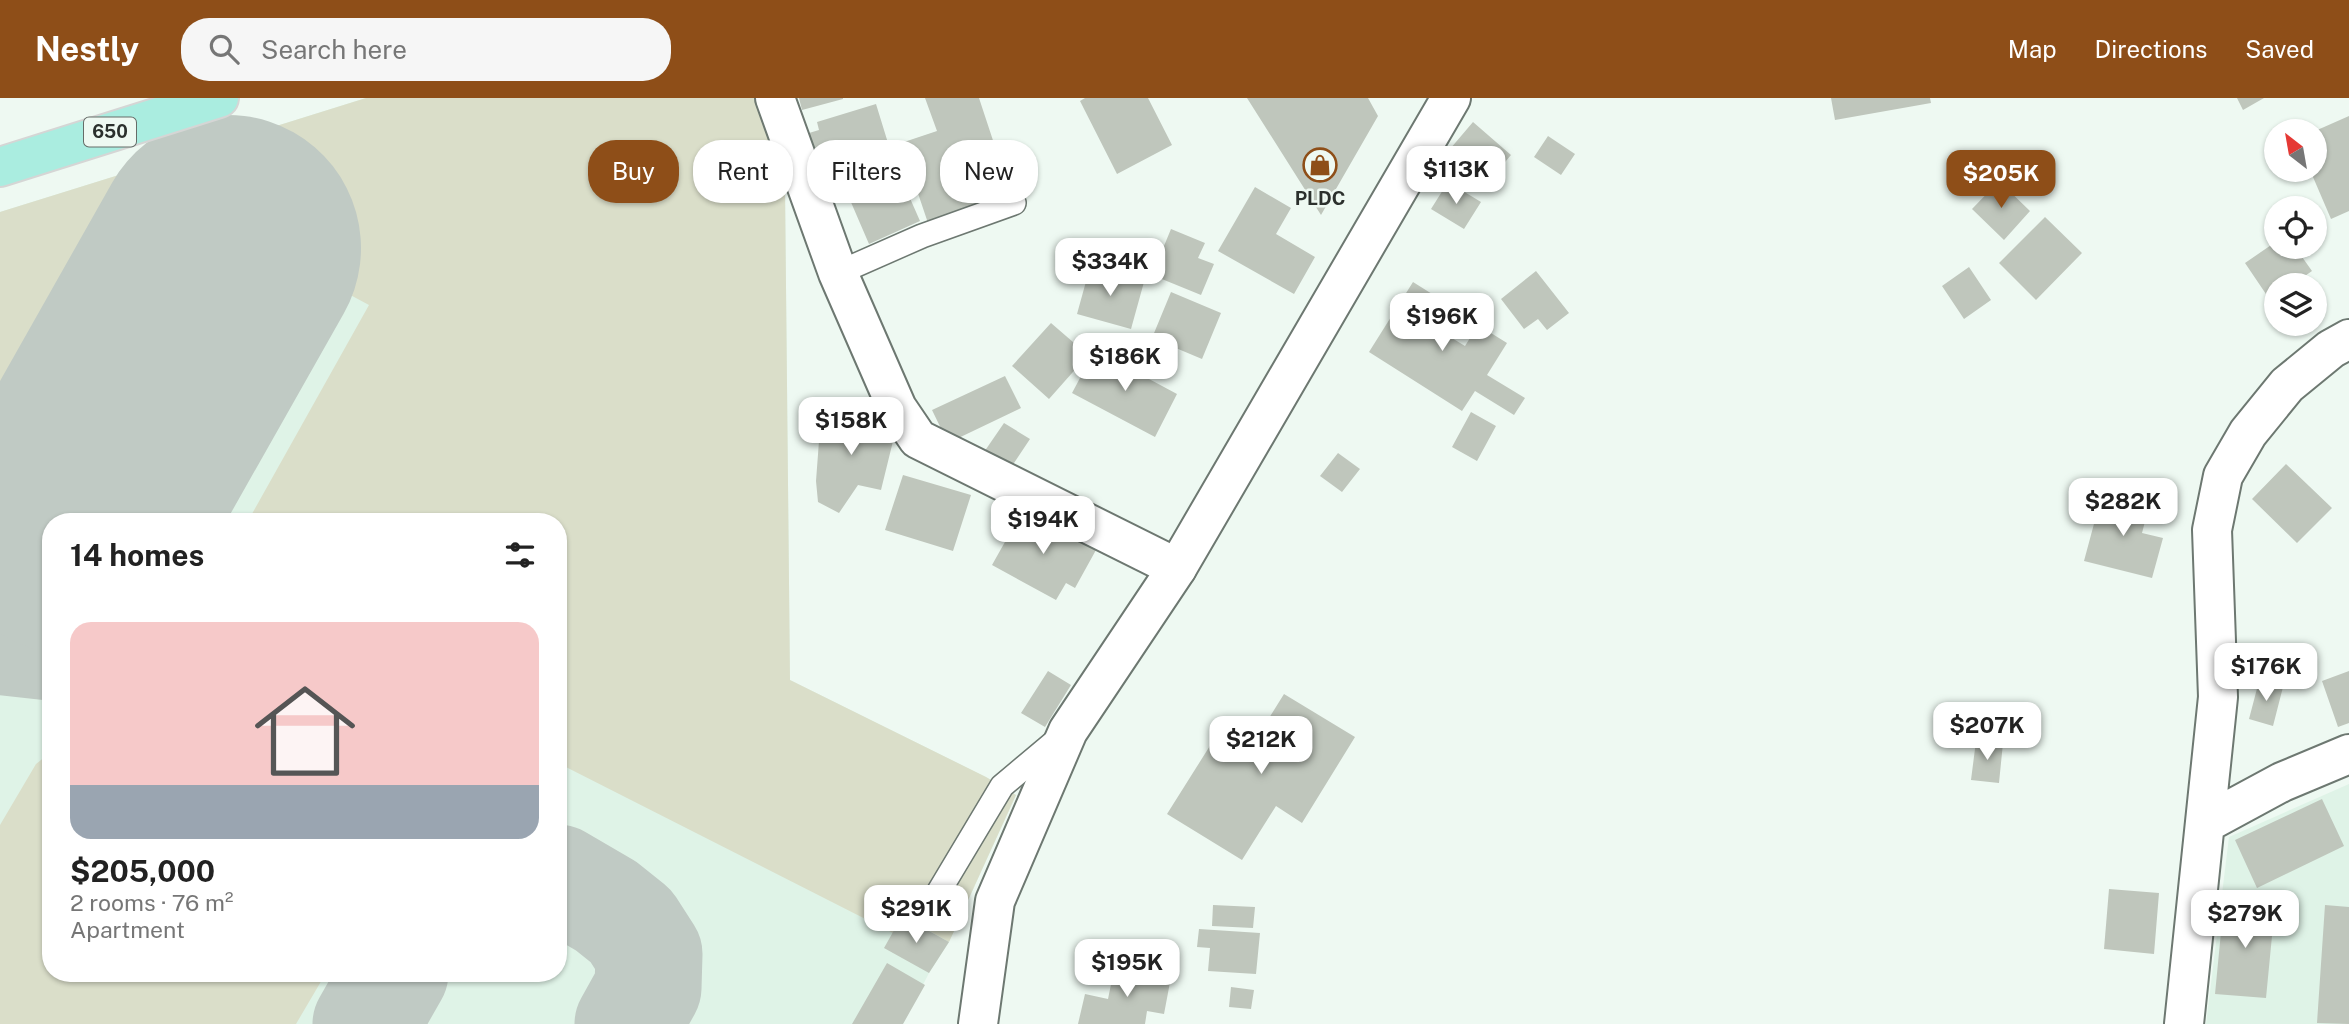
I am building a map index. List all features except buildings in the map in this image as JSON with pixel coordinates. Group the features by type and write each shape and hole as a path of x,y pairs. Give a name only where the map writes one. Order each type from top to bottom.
{"main road":[{"name":"650","path":"0,167 219,98"}],"street":[{"path":"775,98 838,273 897,408 918,439 1177,568"},
{"path":"978,1024 995,901 1068,731 1177,568 1451,98"},
{"path":"2184,1024 2218,696 2212,530 2223,476 2248,433 2287,384 2331,349 2349,339"},
{"path":"2206,823 2283,782 2349,754"}],"lane":[{"path":"838,273 922,236 1014,203"},
{"path":"935,898 1002,786 1068,731"}],"shaded area":[{"path":"366,98 756,98 770,140 693,140 693,203 785,203 790,680 986,777 1016,795 949,942 929,973 903,1024 0,1024 0,212"},
{"path":"366,98 756,98 770,140 693,140 693,203 785,203 790,680 986,777 1016,795 949,942 903,916 893,933 567,768 567,513 252,513 369,305 175,201 119,216 0,422 0,212"},
{"path":"0,461 14,467 0,492"},
{"path":"42,759 42,982 321,982 296,1024 0,1024 0,825 36,764"},
{"path":"2349,784 2349,1024 2206,1024 2229,837"}],"taxiway":[{"path":"5,642 42,646"},
{"path":"567,883 606,906 631,926 649,954 648,988 628,1024"},
{"path":"366,1024 390,982"}],"runway":[{"path":"78,513 228,248"}],"place":[{"name":"PLDC","path":"1320,165"}]}
